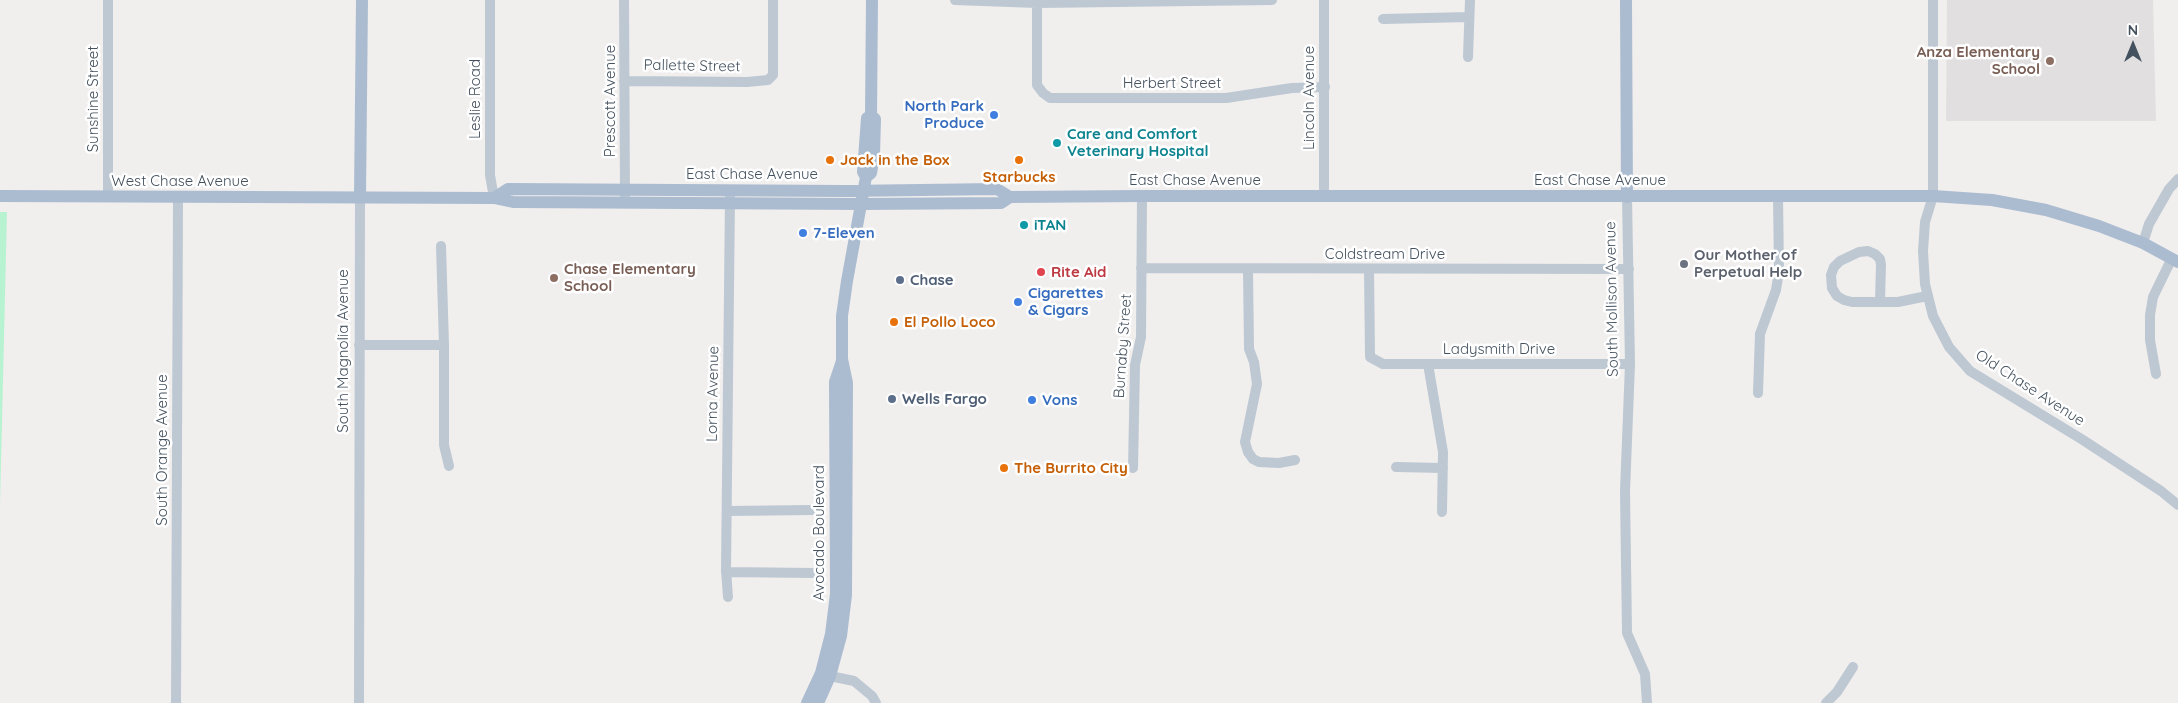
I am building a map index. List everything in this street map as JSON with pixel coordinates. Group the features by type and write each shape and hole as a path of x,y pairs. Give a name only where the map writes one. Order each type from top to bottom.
{"main road":[{"name":"South Magnolia Avenue","path":"360,197 362,0"},
{"name":"Avocado Boulevard","path":"818,703 830,676 841,636 846,595 847,383 842,359 842,316 866,177 871,173 874,147 875,119 871,115 872,0"},
{"name":"South Mollison Avenue","path":"1626,0 1627,197"},
{"name":"East Chase Avenue","path":"360,197 494,198 508,189 625,196 730,196 997,189 1010,197 1933,196 1992,200 2046,210 2099,226 2143,243 2175,260"},
{"name":"West Chase Avenue","path":"0,196 360,197"},
{"name":"East Chase Avenue","path":"730,196 862,204 1001,203 1010,197"},
{"name":"Avocado Boulevard","path":"807,703 821,673 831,634 836,594 835,382 842,359"}],"street":[{"name":"Sunshine Street","path":"108,0 108,197"},
{"name":"Leslie Road","path":"490,0 490,175 494,198"},
{"name":"Prescott Avenue","path":"624,0 625,196"},
{"name":"Pallette Street","path":"624,80 759,82 768,80 773,75 773,0"},
{"path":"955,0 1038,2 1272,0"},
{"name":"Lincoln Avenue","path":"1324,0 1324,197"},
{"path":"1468,57 1470,0"},
{"name":"Old Chase Avenue","path":"1933,0 1933,196 1925,222 1924,236 1927,296 1933,316 1949,347 1970,371 2161,490 2178,505"},
{"name":"Herbert Street","path":"1038,2 1038,85 1043,93 1050,98 1226,98 1292,88 1325,87"},
{"path":"1383,18 1469,18"},
{"path":"2143,243 2149,224 2165,195 2178,179"},
{"name":"Lorna Avenue","path":"728,597 726,572 730,196"},
{"name":"Burnaby Street","path":"1133,468 1135,365 1142,337 1142,196"},
{"path":"1758,392 1760,334 1776,290 1779,272 1778,196"},
{"name":"South Orange Avenue","path":"176,703 178,197"},
{"name":"South Magnolia Avenue","path":"359,703 360,197"},
{"name":"South Mollison Avenue","path":"1627,197 1630,364 1625,491 1627,633 1645,674 1647,703"},
{"path":"441,246 444,345 444,445 449,466"},
{"path":"1880,302 1882,266 1880,259 1875,254 1868,251 1859,252 1840,261 1834,267 1831,275 1831,284 1834,292 1840,298 1852,302 1880,302 1898,302 1927,296"},
{"path":"2156,374 2150,340 2150,315 2153,297 2175,260"},
{"name":"Coldstream Drive","path":"1142,268 1629,269"},
{"path":"1248,268 1249,349 1254,362 1257,384 1246,442 1247,447 1253,459 1259,462 1279,463 1296,460"},
{"name":"Ladysmith Drive","path":"1369,268 1370,357 1383,364 1630,364"},
{"path":"359,345 444,345"},
{"path":"1428,364 1442,440 1442,512"},
{"path":"1396,467 1443,468"},
{"path":"727,511 813,510"},
{"path":"726,572 813,573"},
{"path":"1826,703 1838,692 1853,667"},
{"path":"830,676 854,681 872,696 876,703"}],"shaded area":[{"name":"Anza Elementary School","path":"1947,0 2153,0 2156,121 1946,121"}],"green space":[{"path":"0,212 7,212 0,505"}],"place":[{"name":"Anza Elementary School","path":"2050,61"},
{"name":"North Park Produce","path":"994,115"},
{"name":"Care and Comfort Veterinary Hospital","path":"1057,143"},
{"name":"Jack in the Box","path":"830,160"},
{"name":"Starbucks","path":"1019,160"},
{"name":"iTAN","path":"1024,225"},
{"name":"7-Eleven","path":"803,233"},
{"name":"Our Mother of Perpetual Help","path":"1684,264"},
{"name":"Rite Aid","path":"1041,272"},
{"name":"Chase Elementary School","path":"554,278"},
{"name":"Chase","path":"900,280"},
{"name":"Cigarettes & Cigars","path":"1018,302"},
{"name":"El Pollo Loco","path":"894,322"},
{"name":"Wells Fargo","path":"892,399"},
{"name":"Vons","path":"1032,400"},
{"name":"The Burrito City","path":"1004,468"}]}
